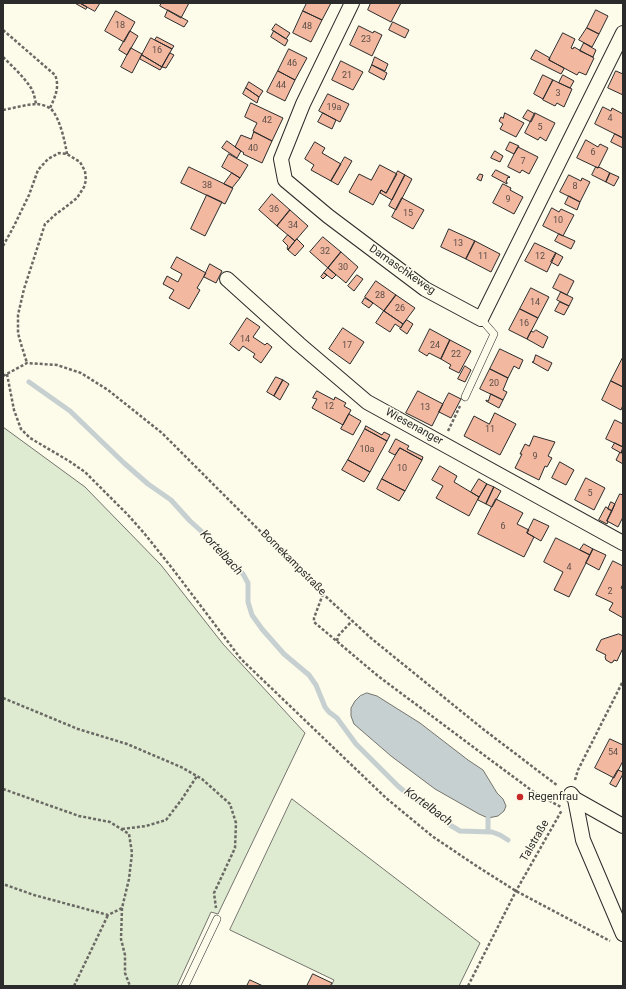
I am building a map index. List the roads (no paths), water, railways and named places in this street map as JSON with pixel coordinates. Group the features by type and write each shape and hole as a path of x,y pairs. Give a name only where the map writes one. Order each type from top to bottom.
{"street":[{"name":"Damaschkeweg","path":"352,3 303,104 281,159 285,180 328,216 425,289 481,319"},
{"path":"481,319 623,33"},
{"name":"Wiesenanger","path":"227,279 299,344 367,402 623,544"},
{"path":"620,939 583,840 573,797 623,826"}],"lane":[{"path":"465,397 494,334 481,319"},
{"path":"185,986 217,919"}],"waterway":[{"name":"Kortelbach","path":"29,382 70,411 124,463 148,484 171,500 243,574 248,583 248,602 252,615 262,629 284,654 309,675 316,685 325,707 329,712 337,718 356,744 398,786 460,831 492,832 508,840"},
{"path":"488,818 488,832"}],"place":[{"name":"Regenfrau","path":"520,797"}]}
